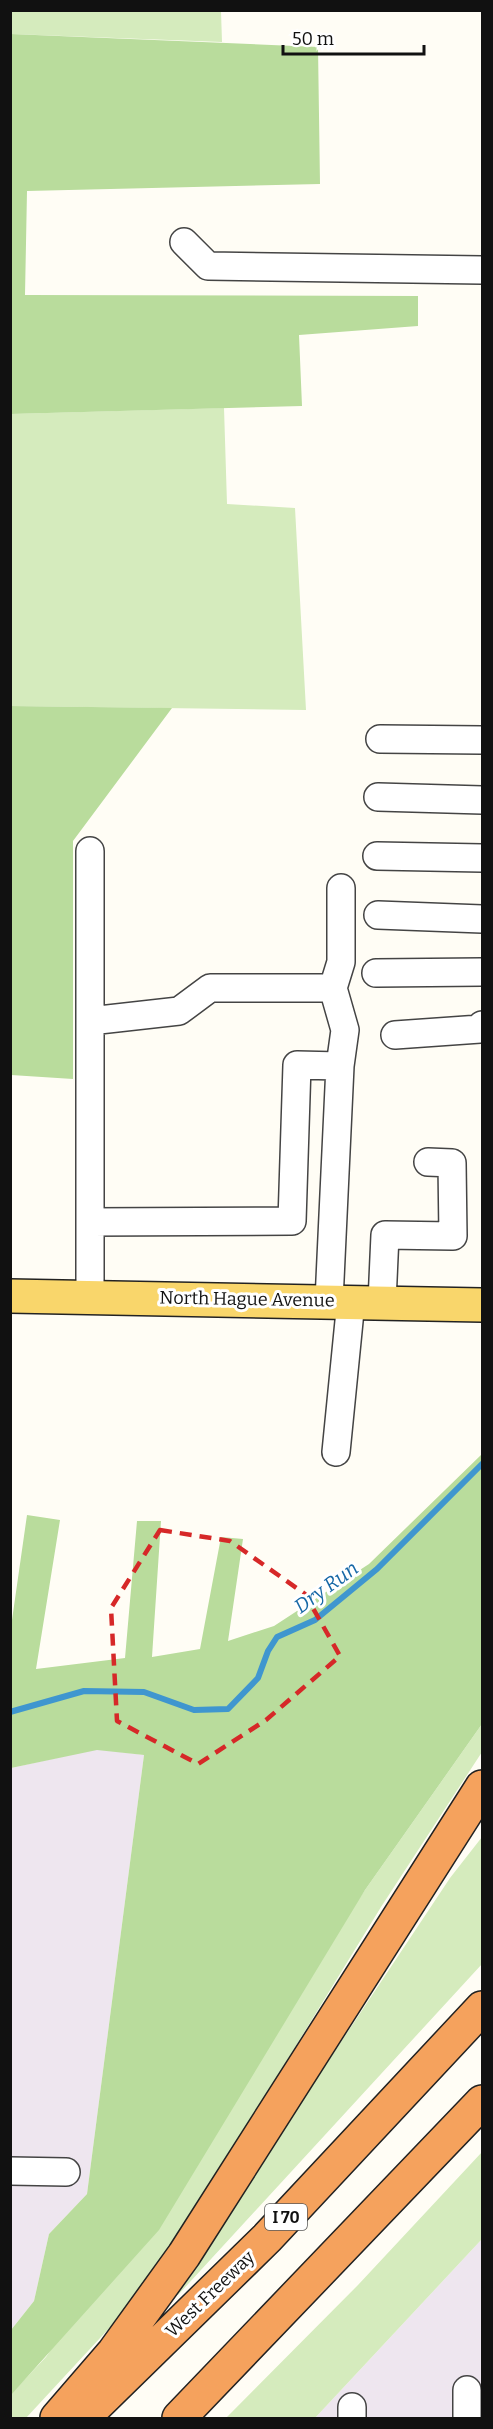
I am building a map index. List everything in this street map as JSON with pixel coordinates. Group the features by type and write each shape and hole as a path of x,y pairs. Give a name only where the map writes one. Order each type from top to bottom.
{"highway":[{"path":"57,2418 114,2352 184,2255 475,1808 483,1787"},
{"name":"West Freeway","path":"82,2418 267,2238 483,2008"},
{"path":"179,2418 483,2102"}],"main road":[{"name":"North Hague Avenue","path":"10,1296 483,1305"},
{"path":"434,1303 483,1320"}],"lane":[{"path":"184,242 208,266 483,270"},
{"path":"380,740 483,740"},
{"path":"378,797 483,800"},
{"path":"90,850 90,1297"},
{"path":"377,856 483,858"},
{"path":"341,888 342,962 333,988 345,1030 340,1066 334,1222 354,1301"},
{"path":"378,915 483,920"},
{"path":"376,973 483,972"},
{"path":"90,1021 179,1011 210,988 333,988"},
{"path":"395,1035 480,1029 483,1025"},
{"path":"292,1221 297,1065 340,1066"},
{"path":"336,1452 354,1301 385,1235 453,1236 452,1163 428,1162"},
{"path":"90,1222 334,1222"},
{"path":"10,2171 66,2172"},
{"path":"467,2390 468,2418"}],"highlighted area":[{"path":"160,1530 230,1541 305,1594 340,1656 266,1720 198,1764 117,1721 111,1608"}],"shaded area":[{"path":"97,1749 144,1755 87,2194 49,2234 34,2301 11,2330 11,1768"},
{"path":"482,2239 482,2418 315,2418"}],"green space":[{"path":"11,11 221,11 222,42 11,34"},
{"path":"11,34 318,47 320,184 27,191 25,295 418,296 418,326 299,335 302,406 11,414"},
{"path":"224,408 227,504 295,508 306,710 11,706 10,414"},
{"path":"10,706 172,708 73,841 73,1079 11,1075"},
{"path":"482,1454 482,1724 365,1890 159,2230 11,2395 11,2330 34,2301 49,2234 87,2194 144,1755 97,1750 11,1768 11,1627 27,1515 60,1520 36,1669 125,1658 137,1521 161,1521 152,1657 200,1649 221,1537 243,1539 228,1641 274,1626 369,1564"},
{"path":"482,1724 482,1752 381,1907 170,2251 113,2324 26,2418 11,2418 10,2395 46,2357 365,1890"},
{"path":"482,1837 482,1964 178,2295 172,2289 212,2236 450,1878"},
{"path":"482,2152 482,2239 315,2418 226,2418 358,2285"}],"waterway":[{"name":"Dry Run","path":"10,1712 84,1691 144,1692 194,1710 228,1709 258,1678 268,1651 277,1637 315,1620 377,1569 482,1464"}]}
